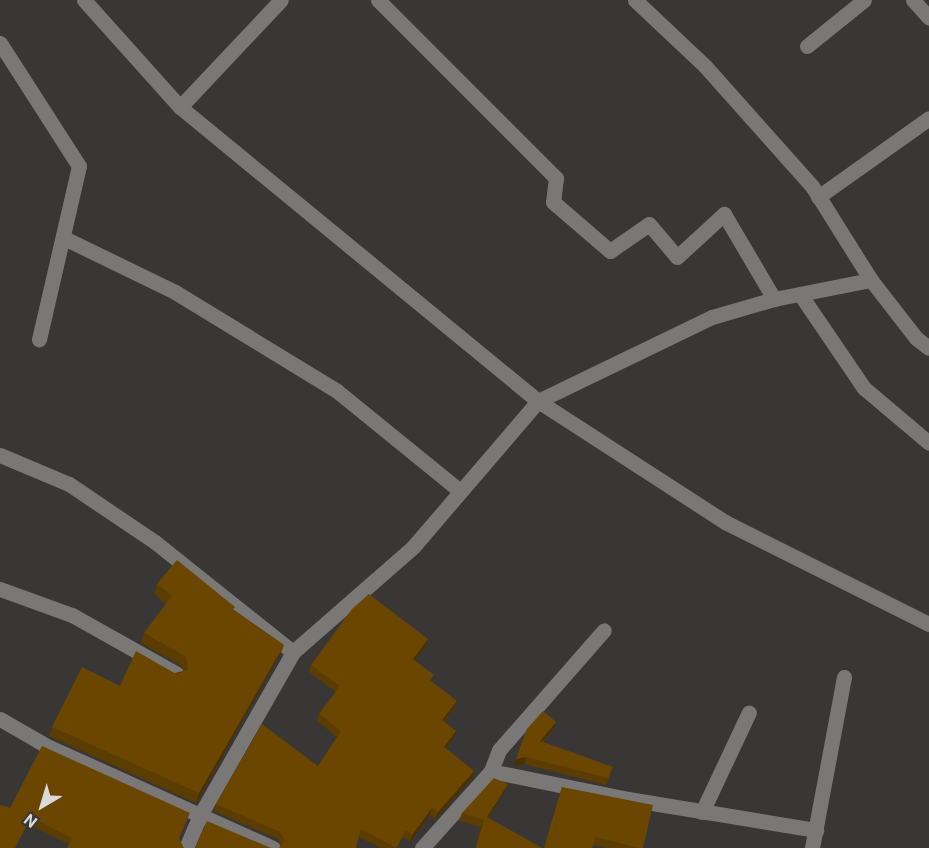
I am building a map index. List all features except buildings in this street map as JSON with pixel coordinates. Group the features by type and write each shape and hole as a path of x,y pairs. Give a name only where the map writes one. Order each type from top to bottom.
{"street":[{"path":"84,0 180,107 538,401 725,522 929,624"},
{"path":"180,107 281,0"},
{"path":"378,0 556,178 553,202 610,251 649,224 677,257 724,214 774,299"},
{"path":"635,0 705,66 818,197 871,280 916,338 929,348"},
{"path":"807,46 864,0"},
{"path":"913,0 929,18"},
{"path":"0,43 79,166 39,339"},
{"path":"818,197 929,118"},
{"path":"64,238 175,292 337,391 460,491"},
{"path":"186,848 199,817 293,652 413,547 538,401 712,316 774,299 871,280"},
{"path":"800,294 864,388 929,443"},
{"path":"0,455 69,484 155,542 293,652"},
{"path":"0,589 72,615 177,674"},
{"path":"422,848 491,771 498,750 604,630"},
{"path":"812,848 844,677"},
{"path":"702,812 749,712"},
{"path":"0,719 199,817 273,848"},
{"path":"491,771 702,812 816,830"}]}
